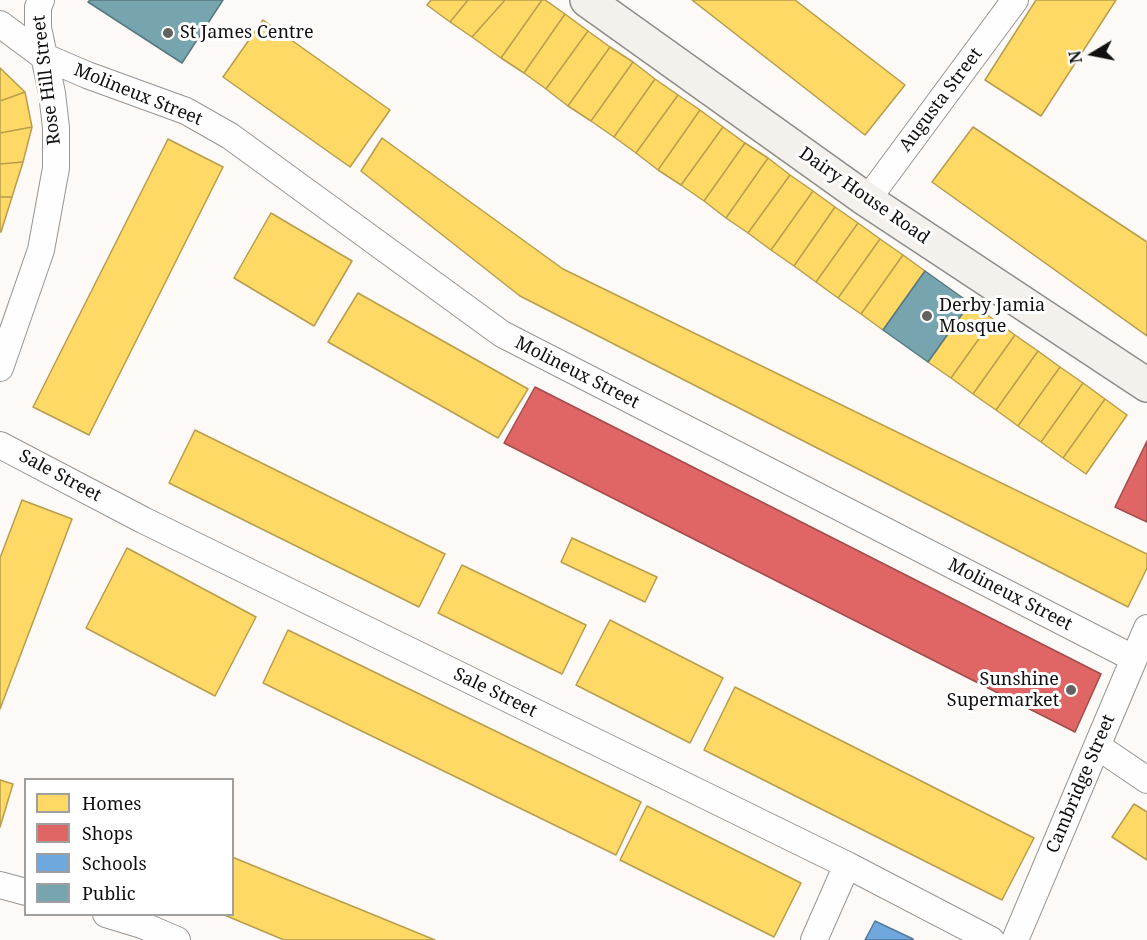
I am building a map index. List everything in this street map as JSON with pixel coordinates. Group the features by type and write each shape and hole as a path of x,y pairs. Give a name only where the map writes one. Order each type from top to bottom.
{"street":[{"name":"Rose Hill Street","path":"0,368 40,250 56,168 56,128 38,28 38,7 41,0"},
{"name":"Dairy House Road","path":"587,0 867,200 1147,385"},
{"name":"Augusta Street","path":"867,200 1016,0"},
{"name":"Molineux Street","path":"0,24 43,56 87,75 186,111 230,136 502,334 1133,658"},
{"name":"Sale Street","path":"0,445 143,520 847,865 990,940"},
{"name":"Cambridge Street","path":"1015,940 1147,628"},
{"path":"1097,746 1147,780"},
{"path":"814,940 847,865"},
{"path":"0,885 24,891"},
{"path":"110,916 142,925 177,940"}],"building: Homes":[{"path":"431,0 468,0 450,22 427,5"},
{"path":"468,0 505,0 472,37 450,22"},
{"path":"505,0 542,0 501,58 472,37"},
{"path":"542,0 565,14 524,73 501,58"},
{"path":"692,0 795,0 905,85 865,135"},
{"path":"1036,0 1116,0 1041,116 985,80"},
{"path":"565,14 588,31 546,89 524,73"},
{"path":"263,20 390,110 350,167 223,77"},
{"path":"588,31 610,47 568,106 546,89"},
{"path":"610,47 633,62 591,121 568,106"},
{"path":"633,62 655,79 614,137 591,121"},
{"path":"0,68 25,92 0,101"},
{"path":"655,79 678,95 636,153 614,137"},
{"path":"25,92 32,127 0,133 0,101"},
{"path":"678,95 700,110 658,170 636,153"},
{"path":"700,110 723,127 681,185 658,170"},
{"path":"32,127 23,162 0,164 0,133"},
{"path":"723,127 745,143 704,201 681,185"},
{"path":"973,127 1147,242 1147,336 932,182"},
{"path":"382,138 563,269 1147,554 1147,568 1128,607 520,296 361,171"},
{"path":"168,139 223,167 89,435 33,407"},
{"path":"745,143 768,158 726,218 704,201"},
{"path":"768,158 790,175 748,233 726,218"},
{"path":"23,162 12,197 0,197 0,164"},
{"path":"790,175 813,191 771,250 748,233"},
{"path":"813,191 835,207 794,266 771,250"},
{"path":"0,197 12,197 1,232 0,232"},
{"path":"835,207 858,223 816,282 794,266"},
{"path":"271,213 352,261 314,326 234,278"},
{"path":"858,223 880,239 838,298 816,282"},
{"path":"880,239 903,255 861,314 838,298"},
{"path":"903,255 925,271 883,330 861,314"},
{"path":"358,293 528,389 498,438 328,342"},
{"path":"970,303 993,319 951,378 928,362"},
{"path":"993,319 1015,335 973,394 951,378"},
{"path":"1015,335 1038,351 996,410 973,394"},
{"path":"1038,351 1060,367 1018,426 996,410"},
{"path":"1060,367 1083,383 1041,442 1018,426"},
{"path":"1083,383 1105,399 1063,458 1041,442"},
{"path":"1105,399 1127,415 1086,474 1063,458"},
{"path":"195,430 445,554 419,607 169,483"},
{"path":"22,500 72,519 0,709 0,558"},
{"path":"572,538 657,577 645,602 561,562"},
{"path":"127,548 256,617 215,696 86,628"},
{"path":"462,565 586,625 562,674 438,613"},
{"path":"610,620 723,678 690,743 576,685"},
{"path":"288,630 641,802 616,855 263,683"},
{"path":"735,687 1034,838 1002,900 704,750"},
{"path":"0,780 13,784 0,827"},
{"path":"1134,804 1147,812 1147,860 1112,837"},
{"path":"647,806 801,883 774,937 620,860"},
{"path":"234,858 435,940 284,940 227,916 234,916"}],"building: Shops":[{"path":"535,387 1101,674 1075,732 504,443"},
{"path":"1147,441 1147,522 1115,507"}],"building: Schools":[{"path":"875,921 913,939 913,940 865,940"}],"building: Public":[{"name":"St James Centre","path":"90,0 223,0 182,63 88,2"},
{"name":"Derby Jamia Mosque","path":"925,271 970,303 928,362 883,330"}],"place":[{"name":"St James Centre","path":"168,33"},
{"name":"Derby Jamia Mosque","path":"927,316"},
{"name":"Sunshine Supermarket","path":"1071,690"}]}
